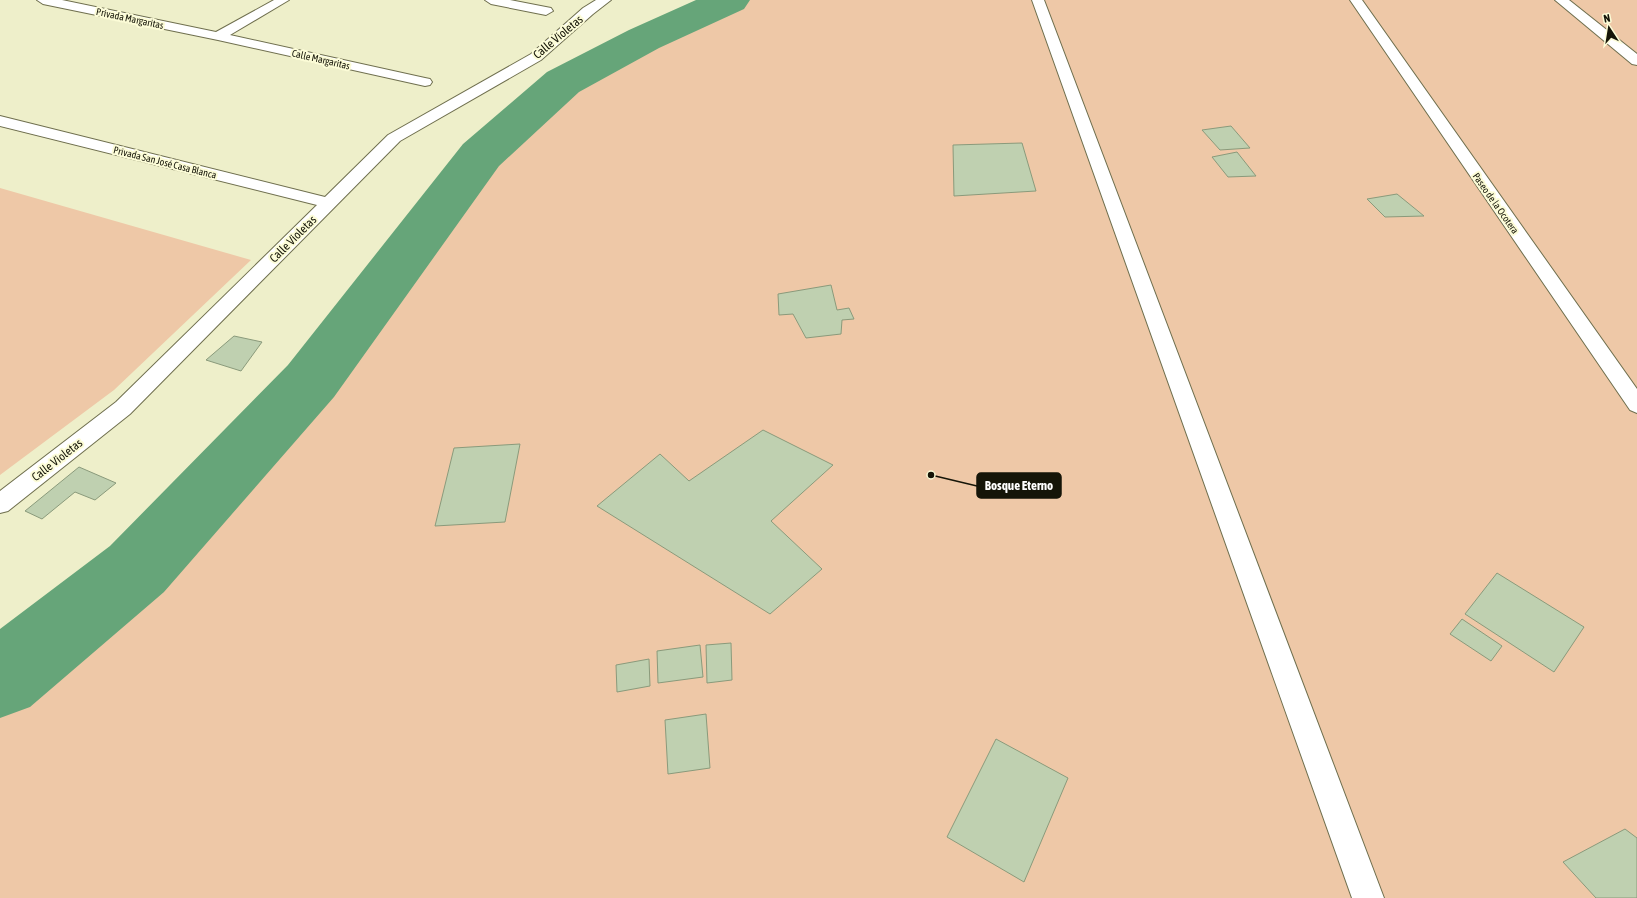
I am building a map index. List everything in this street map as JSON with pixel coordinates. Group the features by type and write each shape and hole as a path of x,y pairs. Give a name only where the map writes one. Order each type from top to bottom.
{"street":[{"name":"Privada Margaritas","path":"43,0 218,36"},
{"path":"218,36 283,0"},
{"path":"491,0 546,11"},
{"name":"Calle Violetas","path":"0,504 123,408 394,138 536,57 588,11 605,0"},
{"path":"1038,0 1368,898"},
{"name":"Paseo de la Ocotera","path":"1356,0 1637,405"},
{"path":"1561,0 1637,61"},
{"name":"Calle Margaritas","path":"218,36 425,82"},
{"name":"Privada San José Casa Blanca","path":"0,121 330,203"}],"shaded area":[{"path":"730,0 1637,0 1637,898 0,898 0,679 137,569 311,381 481,155 563,82 644,39"},
{"path":"0,188 251,260 114,390 0,475"}],"building":[{"path":"1231,126 1250,148 1220,150 1202,130"},
{"path":"1022,143 1036,191 954,196 953,145"},
{"path":"1237,152 1256,176 1228,177 1212,157"},
{"path":"1397,194 1424,216 1385,217 1367,199"},
{"path":"831,285 837,310 849,308 854,319 842,320 841,334 806,338 793,314 779,315 778,294"},
{"path":"234,336 262,342 241,371 206,360"},
{"path":"763,430 833,465 771,521 822,569 770,614 597,506 660,454 689,481"},
{"path":"520,444 505,522 435,526 454,448"},
{"path":"79,467 116,483 95,500 75,492 42,519 25,511"},
{"path":"1497,573 1584,627 1554,672 1465,614"},
{"path":"1462,619 1502,646 1491,661 1450,634"},
{"path":"731,643 732,680 707,683 706,645"},
{"path":"700,645 703,677 658,683 657,651"},
{"path":"649,659 650,686 617,692 616,665"},
{"path":"706,714 710,768 668,774 665,720"},
{"path":"996,739 1068,778 1024,882 947,837"},
{"path":"1625,829 1637,838 1637,898 1596,898 1563,862"}],"waterway":[{"path":"0,679 137,569 311,381 481,155 563,82 644,39 730,0"}],"place":[{"name":"Bosque Eterno","path":"931,475"}]}
